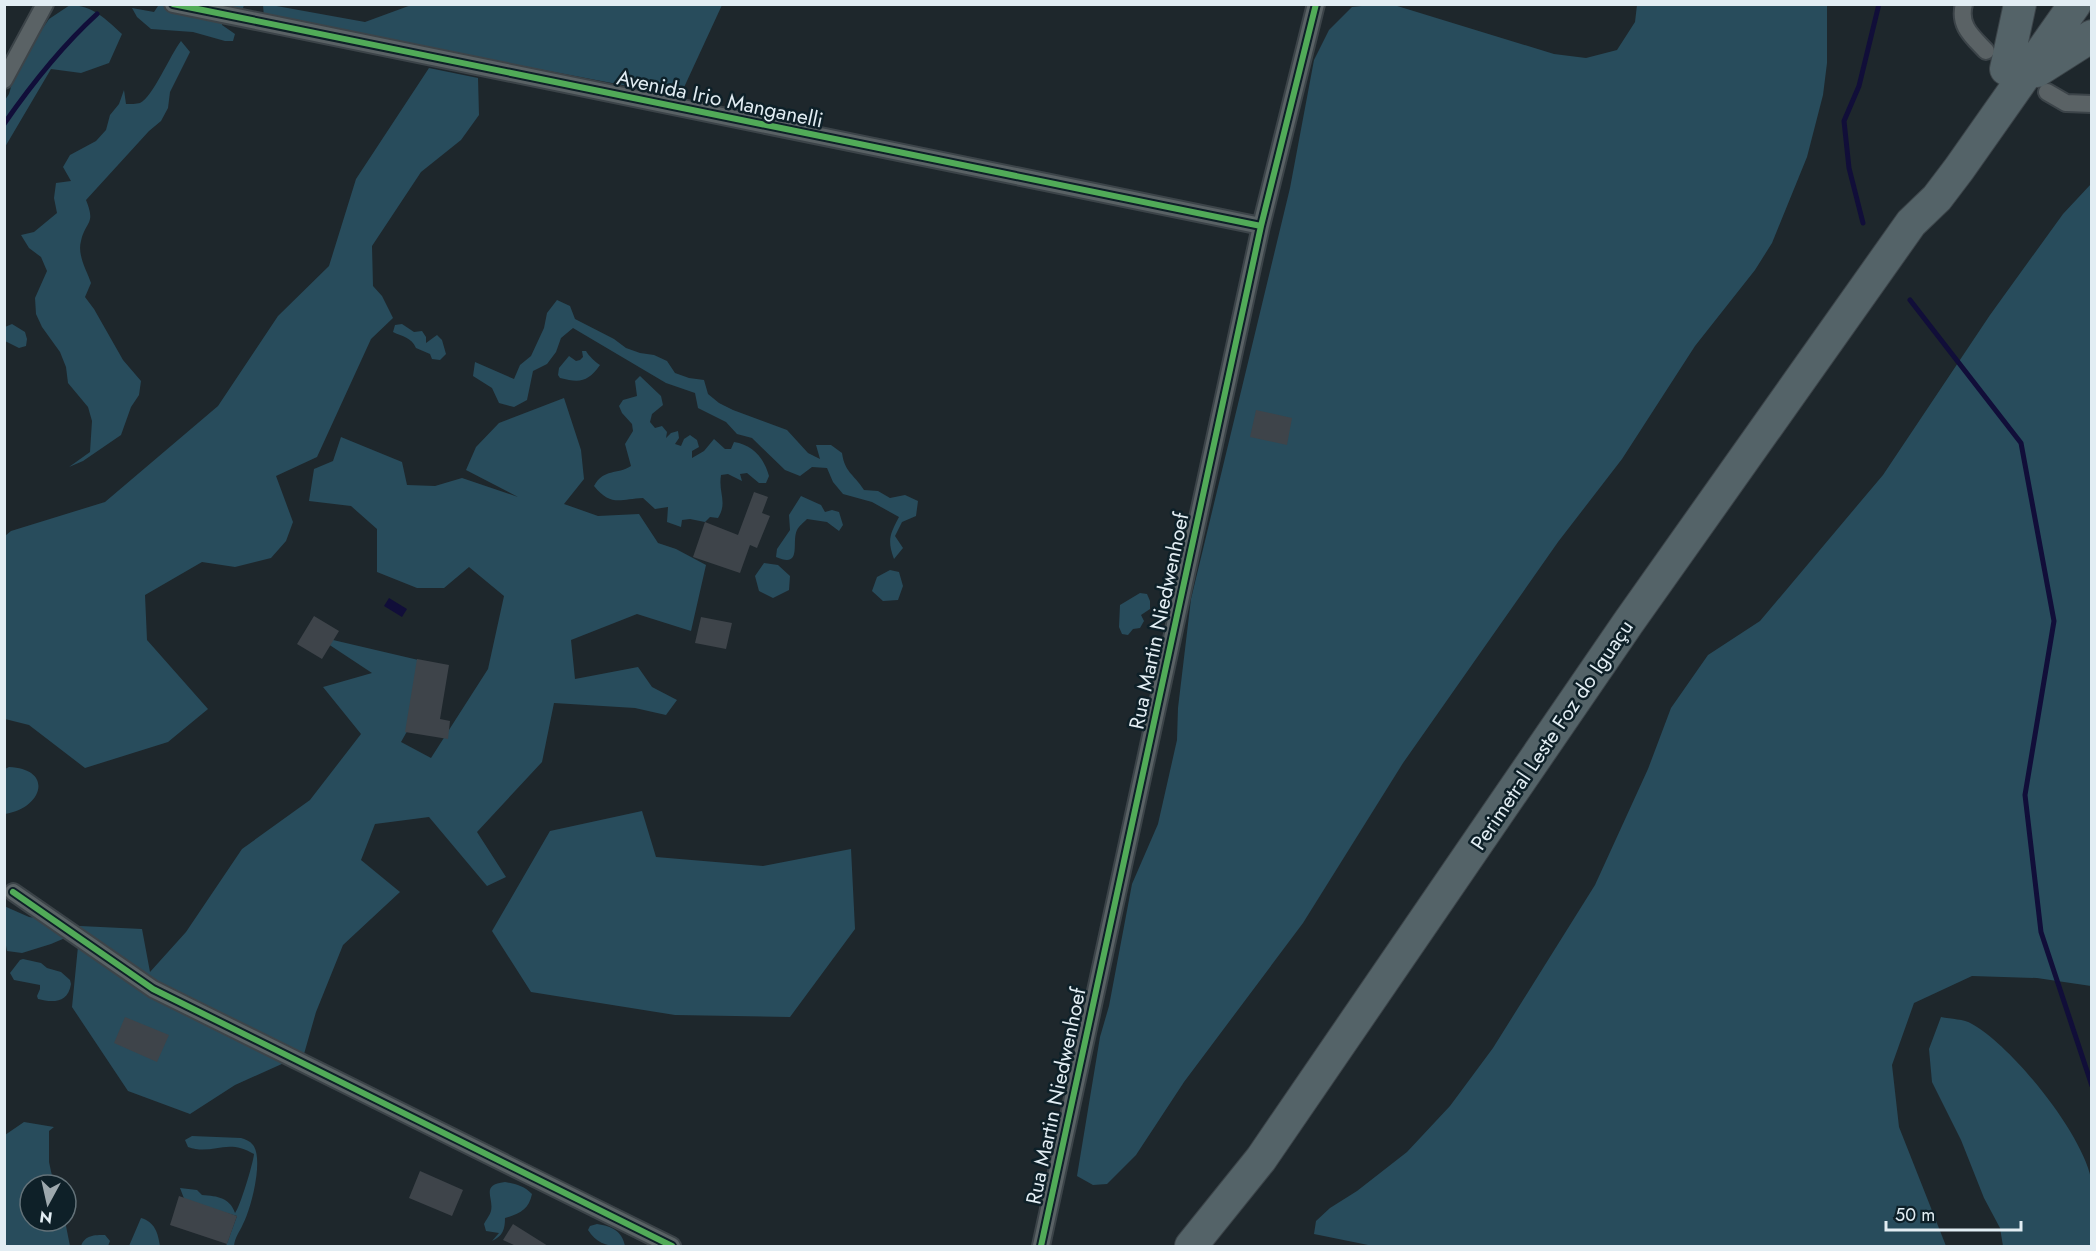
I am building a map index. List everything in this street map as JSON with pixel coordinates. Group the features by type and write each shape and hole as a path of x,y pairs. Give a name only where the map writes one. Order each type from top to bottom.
{"highway":[{"path":"2020,4 2015,74 2048,63 2091,36"},
{"name":"Perimetral Leste Foz do Iguaçu","path":"1191,1246 1261,1159 1628,623 1911,223 1937,198 2015,74 2050,4"},
{"name":"Perimetral Leste Foz do Iguaçu","path":"2015,74 2075,4"}],"street":[{"name":"Avenida Irio Manganelli","path":"172,4 1261,226"},
{"name":"Rua Martin Niedwenhoef","path":"1041,1246 1261,226 1316,4"},
{"path":"1964,4 1962,15 1966,29 2015,74 2066,103 2091,104"},
{"path":"4,80 45,5"},
{"path":"13,892 153,989 672,1246"}],"shaded area":[{"path":"414,4 722,5 680,96 264,17 263,5 365,22"},
{"path":"70,5 92,10 122,34 109,63 81,73 51,69 5,147 5,100 17,66 49,19"},
{"path":"157,5 244,5 243,8 222,18 222,25 235,34 233,41 225,41 193,32 151,29 137,17 132,8 154,12"},
{"path":"1394,5 1554,54 1586,58 1617,50 1635,22 1637,5 1827,5 1827,63 1823,95 1807,157 1772,243 1755,270 1695,346 1622,459 1558,542 1403,763 1303,923 1184,1082 1136,1155 1107,1184 1093,1185 1077,1176 1100,1037 1109,1006 1132,884 1158,824 1177,740 1178,708 1191,599 1290,188 1314,60 1329,30 1352,7"},
{"path":"181,41 190,52 170,92 168,108 161,121 149,131 86,200 90,218 83,234 80,252 91,283 85,297 123,360 141,381 139,395 131,407 121,435 83,461 69,467 90,452 92,421 88,407 68,383 66,367 60,352 42,327 36,314 35,298 47,271 41,257 29,248 21,235 34,232 57,213 54,198 56,183 71,181 63,167 70,155 96,141 106,130 110,115 119,104 124,90 126,104 139,103 145,99"},
{"path":"429,68 478,78 479,115 461,140 421,172 372,246 373,286 382,296 393,318 371,339 317,457 276,476 293,522 286,541 271,558 235,567 202,562 145,595 147,640 208,709 168,742 85,768 29,725 5,719 5,536 11,531 105,502 218,406 278,316 329,266 356,179"},
{"path":"2091,184 2091,986 2037,978 1972,976 1914,1003 1892,1065 1899,1127 1946,1246 1373,1246 1314,1234 1316,1221 1330,1208 1357,1191 1407,1152 1450,1106 1493,1048 1595,885 1648,769 1671,708 1708,655 1760,621 1883,475 1990,315 2063,214"},
{"path":"557,300 570,306 575,319 614,339 626,348 667,361 675,373 704,380 708,394 719,403 787,430 808,453 820,459 816,445 831,445 842,453 847,469 864,490 878,491 890,498 905,495 918,501 916,516 902,522 895,536 903,548 894,559 890,537 899,517 872,502 843,494 833,482 827,468 812,467 800,476 785,470 752,438 737,434 726,422 698,408 695,393 666,383 573,328 561,338 556,352 547,364 533,371 527,400 514,407 499,403 492,388 473,376 475,362 514,379 520,365 531,356 544,328 547,313"},
{"path":"12,324 25,332 26,346 19,348 5,341 5,327"},
{"path":"402,324 414,332 422,331 426,337 426,343 437,335 442,340 446,354 440,360 432,359 430,354 416,348 409,339 393,332 395,325"},
{"path":"582,351 586,351 600,365 596,371 578,381 560,378 559,368 569,356 576,361 580,360 583,357"},
{"path":"640,376 661,396 663,405 652,414 650,422 655,428 662,426 667,432 666,438 678,431 679,438 675,444 681,446 684,439 690,435 697,440 699,447 692,451 692,458 704,451 714,439 725,449 731,449 734,442 747,446 757,453 764,464 769,476 766,483 759,483 747,473 740,474 742,481 728,474 721,475 723,502 718,518 710,517 705,522 682,520 681,527 667,522 668,507 655,509 643,498 616,500 600,493 594,486 598,480 606,474 631,466 625,444 633,431 632,424 619,406 623,400 637,396 635,381"},
{"path":"564,398 581,450 584,479 564,504 598,516 639,514 658,543 676,549 706,565 691,631 637,614 571,640 575,679 638,667 652,687 677,700 666,715 635,708 554,703 542,762 477,832 506,877 487,886 429,817 375,824 361,860 400,892 343,945 316,1012 304,1054 235,1085 190,1114 128,1091 72,1007 80,926 142,929 150,972 186,932 242,849 310,800 361,734 323,687 372,673 316,636 444,666 401,742 431,758 488,669 504,596 469,567 444,588 417,588 377,572 377,529 351,506 309,501 314,469 333,461 341,437 402,462 407,485 435,486 462,478 518,497 466,470 476,447 499,423"},
{"path":"801,496 821,505 825,512 832,510 839,512 843,525 839,531 827,522 807,519 795,535 793,557 790,560 784,560 776,557 777,549 790,530 789,515"},
{"path":"764,563 778,565 790,576 789,590 773,598 759,591 755,576"},
{"path":"890,570 899,572 903,586 898,600 883,601 872,591 877,577"},
{"path":"1140,593 1147,594 1150,609 1141,615 1144,621 1140,628 1133,629 1128,635 1122,634 1119,627 1120,605"},
{"path":"389,598 407,609 402,617 384,606"},
{"path":"9,767 24,769 33,774 38,781 38,789 28,805 18,811 5,814 5,769"},
{"path":"642,811 656,857 763,866 851,849 855,929 790,1017 675,1015 531,992 492,931 550,831"},
{"path":"4,906 29,917 43,919 57,925 65,938 22,953 7,951"},
{"path":"23,959 41,963 47,968 61,972 70,980 67,995 54,1001 38,999 40,985 14,980 10,973"},
{"path":"1941,1017 1969,1022 1988,1035 2025,1071 2060,1115 2085,1159 2091,1178 2093,1202 2091,1246 2003,1246 2000,1228 1984,1198 1961,1140 1932,1082 1929,1049"},
{"path":"24,1122 54,1127 49,1131 51,1173 18,1173 18,1233 67,1233 70,1246 5,1246 5,1135"},
{"path":"192,1136 241,1138 252,1144 256,1152 257,1172 253,1196 234,1246 226,1246 237,1216 185,1201 180,1188 197,1190 202,1195 223,1199 230,1204 235,1213 246,1185 254,1154 235,1147 205,1150 188,1147 185,1140"},
{"path":"505,1182 520,1186 532,1194 529,1204 523,1210 505,1218 503,1232 492,1241 499,1233 486,1231 484,1224 491,1211 490,1189"},
{"path":"141,1218 150,1222 155,1229 160,1246 129,1246"},
{"path":"597,1224 616,1230 625,1246 608,1245 595,1239 588,1230 590,1226"},
{"path":"105,1235 110,1241 108,1246 81,1246 87,1238"}],"building":[{"path":"1256,410 1292,418 1287,445 1250,437"},
{"path":"754,492 768,497 762,513 770,516 757,548 750,545 740,573 693,557 705,522 738,535"},
{"path":"314,616 339,631 322,659 297,644"},
{"path":"701,617 732,623 726,649 695,643"},
{"path":"417,659 449,665 440,719 450,721 448,739 405,732"},
{"path":"125,1017 169,1035 157,1062 114,1043"},
{"path":"420,1171 463,1190 452,1216 409,1198"},
{"path":"179,1196 237,1216 227,1244 170,1225"},
{"path":"513,1224 548,1246 516,1246 503,1240"}],"waterway":[{"path":"1863,223 1849,168 1844,121 1859,86 1879,4"},
{"path":"4,124 48,66 97,14"},
{"path":"1910,300 2021,443 2054,621 2025,795 2041,932 2092,1086"}],"cycle path":[{"path":"173,4 1261,226"},
{"path":"1041,1246 1261,226 1316,4"},
{"path":"13,892 153,989 672,1246"}]}
